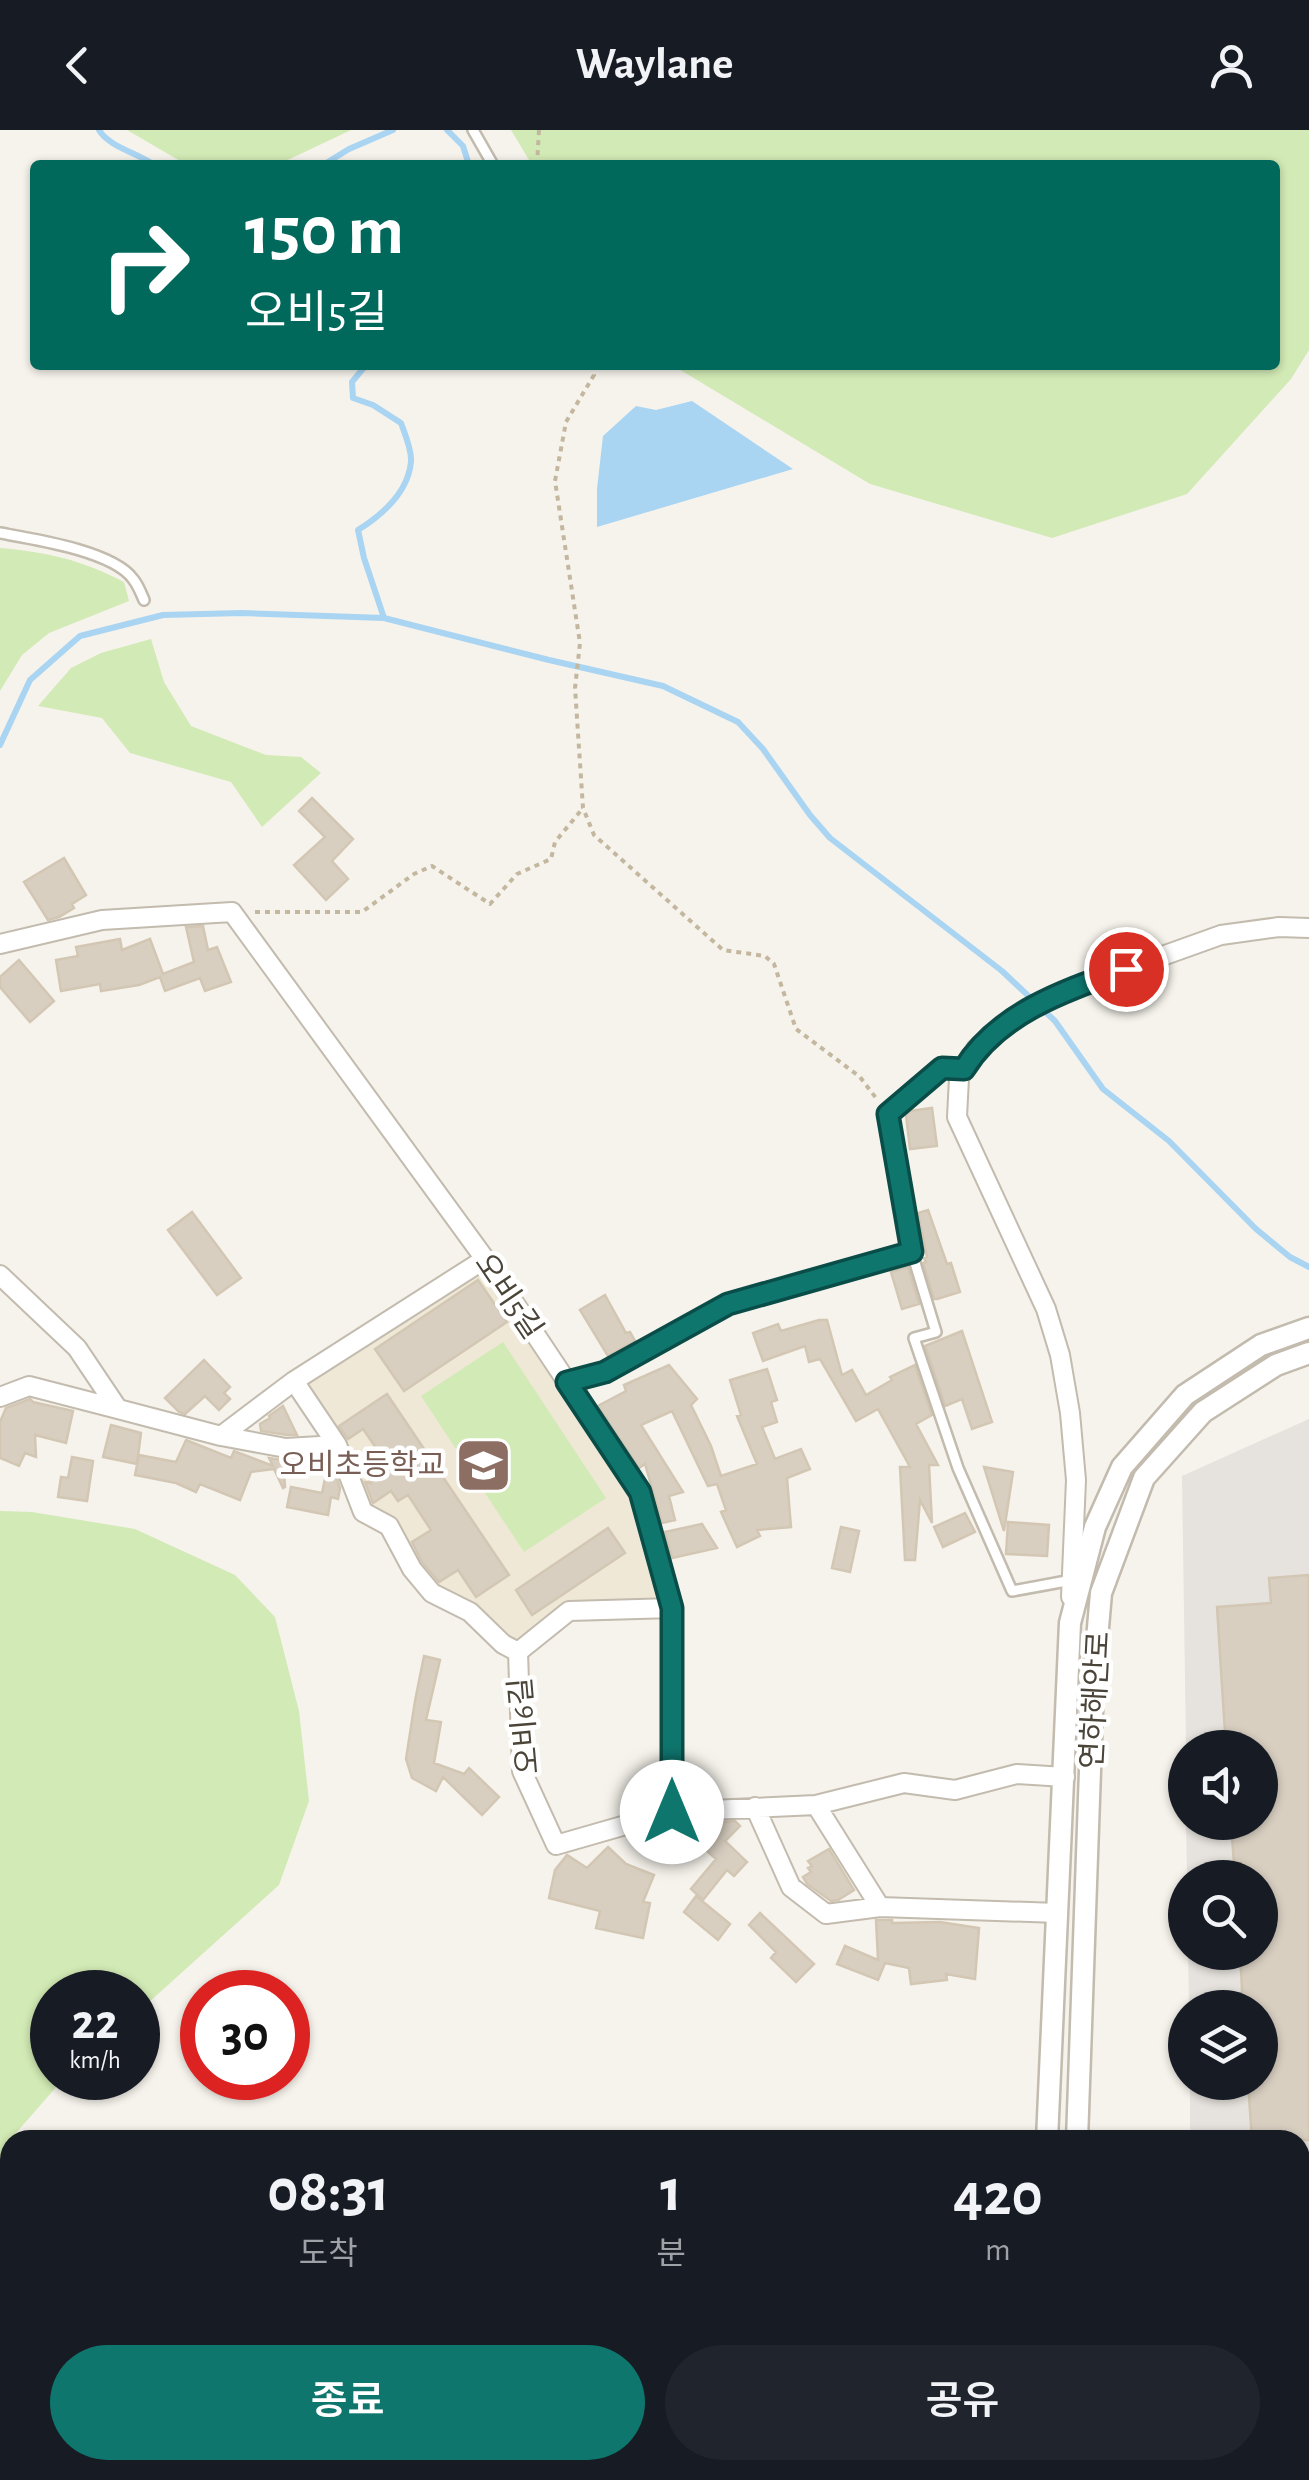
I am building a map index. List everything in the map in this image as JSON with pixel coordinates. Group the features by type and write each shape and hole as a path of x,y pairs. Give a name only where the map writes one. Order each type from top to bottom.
{"street":[{"path":"0,944 102,920 232,912"},
{"name":"오비5길","path":"232,912 485,1259 640,1492 672,1608 672,1812"},
{"path":"567,1382 605,1372 728,1304 912,1252 888,1114 942,1068 964,1069 976,1049 1014,1017 1089,982 1221,935 1309,928"},
{"name":"연하해안로","path":"964,1069 959,1078 957,1117 1046,1309 1060,1355 1076,1480 1047,2130"},
{"path":"221,1436 294,1380 485,1259"},
{"path":"0,1275 78,1348 118,1409"},
{"name":"연하해안로","path":"1070,1623 1095,1527 1122,1467 1185,1395 1261,1345 1309,1328"},
{"name":"연하해안로","path":"1077,2130 1093,1685 1101,1593 1144,1478 1203,1412 1276,1365 1309,1353"},
{"name":"오비6길","path":"294,1380 337,1444 363,1512 389,1526 412,1569 432,1592 470,1612 503,1644 518,1652 522,1771 556,1845 672,1812 816,1805 904,1783 955,1790 1017,1774 1065,1777"},
{"path":"0,1397 29,1386 221,1436 286,1448 337,1444"},
{"path":"518,1652 569,1611 672,1608"},
{"path":"816,1805 880,1907"},
{"path":"755,1806 791,1887 826,1914 880,1907 1058,1913"}],"lane":[{"path":"473,130 490,160"},
{"path":"0,534 48,542 104,559 132,576 144,600"},
{"path":"912,1252 936,1332 914,1338 958,1468 1012,1591 1072,1580"}],"path":[{"path":"537,160 539,130"},
{"path":"593,370 594,374 566,422 554,482 580,642 574,688 583,808 594,835 724,950 765,956 774,964 796,1029 860,1076 888,1114"},
{"path":"232,912 362,912 414,874 432,866 490,904 517,874 551,860 555,842 583,808"}],"shaded area":[{"name":"오비초등학교","path":"485,1259 640,1492 673,1608 569,1611 518,1652 432,1593 389,1526 363,1512 294,1381"},
{"path":"1309,1419 1309,2130 1190,2130 1190,2100 1278,2100 1278,1990 1189,1990 1188,1970 1278,1970 1278,1860 1187,1860 1186,1840 1278,1840 1278,1730 1186,1730 1182,1476"}],"green space":[{"path":"127,130 351,130 288,160 178,160"},
{"path":"511,130 1309,130 1309,350 1291,379 1187,494 1052,538 870,484 680,370 1280,370 1280,160 529,160"},
{"path":"0,548 49,555 94,568 124,582 129,601 49,633 22,655 0,691"},
{"path":"151,639 164,682 191,726 266,755 301,757 321,773 262,827 231,782 130,753 102,718 38,706 71,668 101,653"},
{"path":"503,1342 606,1498 524,1552 421,1396"},
{"path":"0,1511 32,1512 135,1529 235,1575 275,1617 299,1711 309,1801 279,1885 185,1970 180,1970 160,1992 160,1970 30,1970 30,2100 45,2100 19,2130 0,2130"}],"water":[{"path":"692,401 793,469 597,527 603,436 636,406 656,410"}],"building":[{"path":"312,798 353,839 332,861 348,879 326,900 294,865 325,837 299,811"},
{"path":"64,858 86,895 72,904 74,908 48,920 24,882"},
{"path":"203,926 208,950 217,947 231,982 205,991 200,978 165,991 160,977 101,991 100,984 61,991 56,960 78,956 76,947 120,939 122,950 150,939 163,974 194,962 186,927"},
{"path":"19,960 54,1001 30,1022 0,987 0,977"},
{"path":"932,1108 937,1146 910,1149 906,1115"},
{"path":"928,1210 960,1292 937,1299 923,1263 927,1257 918,1213"},
{"path":"192,1212 241,1278 217,1295 168,1230"},
{"path":"908,1267 919,1304 902,1309 891,1272"},
{"path":"478,1280 507,1322 404,1391 375,1349"},
{"path":"605,1295 626,1333 630,1332 635,1341 608,1356 580,1310"},
{"path":"827,1320 842,1375 852,1370 866,1395 915,1365 932,1415 916,1424 938,1465 929,1465 932,1523 920,1500 915,1560 905,1560 900,1467 910,1467 878,1409 856,1421 820,1359 809,1362 805,1346 763,1361 753,1333 778,1324 781,1331"},
{"path":"962,1331 992,1422 972,1429 962,1399 945,1406 925,1346"},
{"path":"204,1360 230,1387 224,1393 230,1399 219,1410 205,1396 185,1414 179,1412 165,1398"},
{"path":"669,1365 697,1399 691,1405 721,1476 757,1464 737,1416 741,1415 730,1380 767,1369 777,1400 771,1402 777,1422 762,1427 775,1459 801,1449 810,1469 787,1478 791,1527 757,1530 760,1536 737,1547 721,1512 726,1510 717,1484 708,1486 672,1411 641,1425 683,1492 669,1496 675,1520 662,1523 645,1464 639,1468 598,1406 626,1391 624,1385"},
{"path":"387,1394 509,1575 476,1597 458,1570 439,1582 422,1562 412,1542 431,1530 408,1495 398,1501 391,1491 373,1503 365,1482 371,1483 390,1468 363,1429 348,1439 339,1426"},
{"path":"30,1399 73,1411 66,1443 35,1435 36,1457 25,1453 19,1466 0,1458 0,1422 6,1408"},
{"path":"283,1406 297,1435 261,1431 260,1424"},
{"path":"111,1425 141,1433 137,1464 103,1457"},
{"path":"186,1440 231,1458 234,1451 273,1466 269,1458 283,1460 285,1487 274,1469 251,1472 240,1500 200,1484 196,1492 176,1483 135,1475 139,1455 176,1462"},
{"path":"72,1457 93,1461 87,1501 58,1497 61,1477 68,1478"},
{"path":"984,1467 1013,1472 1004,1531"},
{"path":"326,1474 336,1476 340,1488 338,1499 331,1497 328,1515 287,1507 291,1487 322,1493"},
{"path":"965,1513 975,1532 943,1547 934,1527"},
{"path":"1008,1522 1049,1525 1047,1556 1006,1554"},
{"path":"702,1524 717,1548 672,1558 665,1532"},
{"path":"841,1527 859,1531 850,1572 832,1568"},
{"path":"608,1528 625,1553 532,1615 516,1590"},
{"path":"1309,1575 1309,2130 1251,2130 1249,2100 1278,2100 1278,1990 1242,1990 1241,1970 1278,1970 1278,1860 1234,1860 1232,1840 1278,1840 1278,1730 1225,1730 1217,1607 1271,1603 1269,1578"},
{"path":"424,1656 440,1660 426,1720 441,1722 434,1763 464,1774 469,1768 499,1797 482,1815 443,1777 436,1791 412,1778 406,1759"},
{"path":"735,1821 740,1826 725,1841 747,1862 734,1876 727,1870 703,1900 691,1889 716,1859 706,1850 718,1836 713,1832 723,1822"},
{"path":"608,1847 626,1864 654,1875 643,1902 650,1903 643,1938 596,1928 600,1911 549,1898 555,1870 567,1855 587,1868"},
{"path":"829,1849 854,1890 831,1901 803,1877 811,1872 808,1861"},
{"path":"696,1896 730,1924 718,1940 684,1912"},
{"path":"760,1913 814,1964 796,1982 771,1958 776,1952 749,1925"},
{"path":"876,1920 979,1928 975,1979 946,1974 947,1980 911,1984 909,1968 885,1963 878,1980 837,1964 845,1946 878,1960"}],"waterway":[{"path":"99,130 110,141 145,160"},
{"path":"331,160 393,130"},
{"path":"447,130 463,146 467,160"},
{"path":"362,370 352,382 353,398 373,405 401,423 411,457 409,473 399,493 385,510 358,530 384,618"},
{"path":"0,745 30,680 80,636 163,615 242,613 384,618 663,686 738,722 830,838 1002,971 1055,1021 1103,1089 1169,1141 1256,1229 1309,1267"}],"place":[{"name":"오비초등학교","path":"484,1465"}],"route":[{"path":"672,1812 672,1608 640,1492 567,1382 605,1372 728,1304 912,1252 888,1114 942,1068 964,1069 976,1049 1014,1017 1073,988 1126,969"}]}
